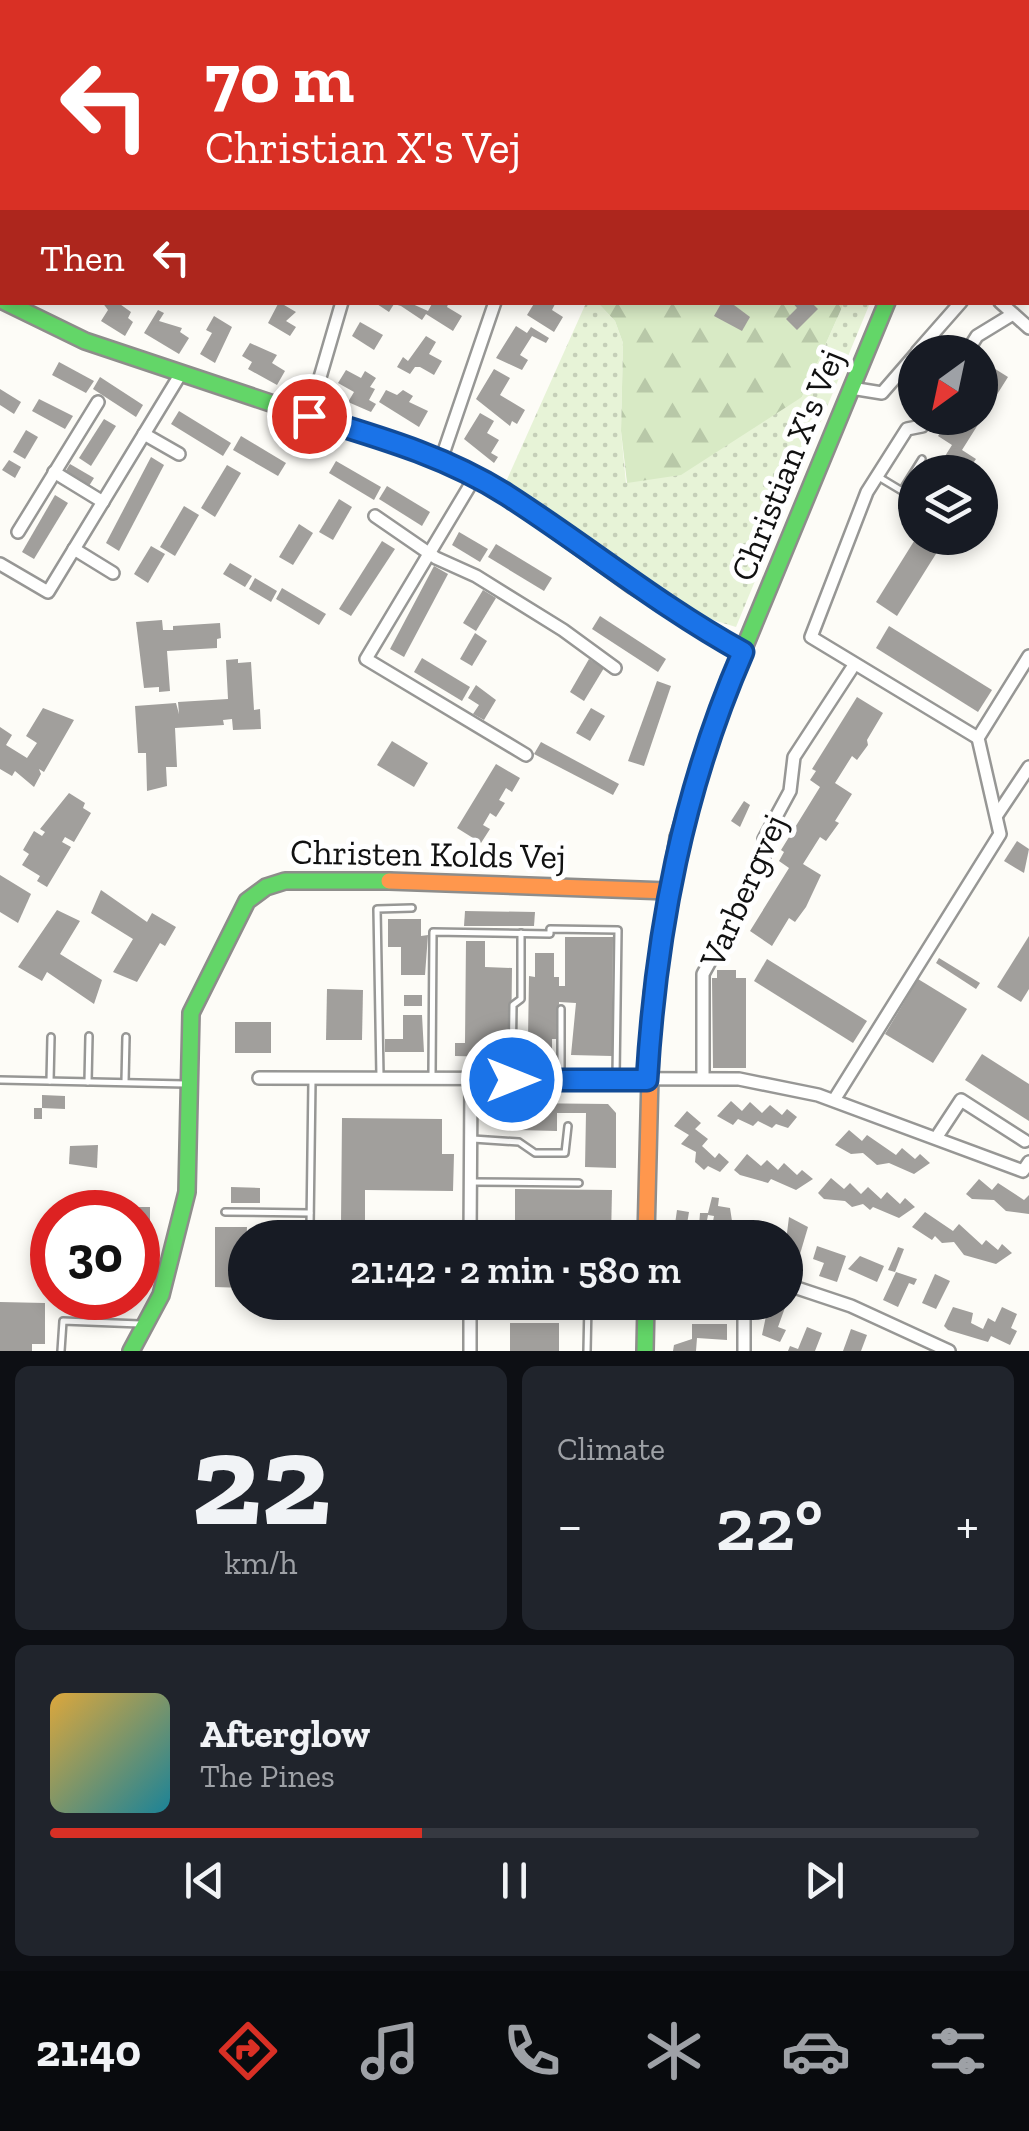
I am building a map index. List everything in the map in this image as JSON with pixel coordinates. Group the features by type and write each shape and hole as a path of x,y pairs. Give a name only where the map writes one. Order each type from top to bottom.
{"street":[{"path":"10,305 85,341 441,460 475,478 632,585 743,652"},
{"path":"309,416 341,305"},
{"path":"441,460 494,305"},
{"name":"Christian X's Vej","path":"646,1220 652,995 668,891 696,778 743,652 886,305"},
{"path":"932,335 958,305"},
{"path":"1003,305 1029,328"},
{"path":"980,335 1012,314"},
{"path":"0,564 48,592 180,375"},
{"path":"852,388 882,393 898,375"},
{"path":"18,532 98,402"},
{"path":"144,434 179,454"},
{"path":"903,435 877,475 812,637 978,738"},
{"path":"54,472 103,502"},
{"path":"475,478 366,660 526,755"},
{"path":"375,516 430,550 436,558 476,576 563,630 614,668"},
{"path":"74,550 112,572"},
{"path":"834,1100 1000,834 978,738 1028,660"},
{"name":"Varbergvej","path":"703,1078 703,974 764,864 764,838 790,791 794,757 854,666"},
{"path":"996,815 1029,767"},
{"name":"Christen Kolds Vej","path":"131,1351 146,1325 177,1244 187,1192 191,1013 247,901 271,882 330,879 668,891"},
{"path":"259,1078 703,1078 785,1086 834,1100 1023,1171 1029,1162"},
{"path":"470,1080 470,1220"},
{"path":"936,1138 961,1100 1025,1141"},
{"path":"803,1290 851,1306 949,1351"},
{"path":"470,1320 470,1351"},
{"path":"645,1351 646,1320"},
{"path":"744,1320 744,1351"}],"lane":[{"path":"877,475 898,488"},
{"path":"380,1080 377,909 412,908"},
{"path":"432,1080 434,932 618,930 616,1080"},
{"path":"512,1080 513,1005 520,999 521,934"},
{"path":"561,1080 562,1009"},
{"path":"50,1081 51,1036"},
{"path":"88,1082 89,1036"},
{"path":"125,1082 126,1038"},
{"path":"310,1220 312,1079"},
{"path":"0,1080 188,1084"},
{"path":"470,1138 519,1142 535,1153 565,1153 568,1126"},
{"path":"470,1182 579,1183"},
{"path":"225,1212 310,1213"},
{"path":"587,1351 588,1320"},
{"path":"61,1351 63,1321 146,1325"}],"green space":[{"path":"585,305 600,305 615,321 623,343 621,431 626,483 802,397 843,305 869,305 736,627 687,612 505,484"},
{"path":"600,305 843,305 802,397 681,475 627,483 621,431 623,343 615,321"}],"building":[{"path":"104,305 121,305 131,312 128,318 133,322 125,336 101,321 108,310"},
{"path":"277,305 296,312 286,321 296,327 290,336 268,323"},
{"path":"398,305 415,305 428,311 431,305 448,305 462,316 453,331 426,314 422,320"},
{"path":"533,305 554,305 552,310 563,317 554,332 527,315"},
{"path":"720,305 734,305 750,317 742,331 714,316"},
{"path":"794,305 814,305 818,309 797,330 786,319 797,308"},
{"path":"158,310 164,313 159,321 182,328 180,332 189,338 179,354 144,333"},
{"path":"214,316 232,327 215,363 200,354 212,333 206,330"},
{"path":"360,322 383,335 374,350 352,336"},
{"path":"516,326 527,333 531,327 549,338 546,343 532,336 520,355 528,360 522,370 496,358"},
{"path":"426,336 436,342 429,354 442,361 434,375 420,367 410,374 397,367 403,357 408,361"},
{"path":"250,343 277,355 272,363 285,371 277,385 248,369 252,362 242,356"},
{"path":"59,362 94,381 86,393 52,375"},
{"path":"494,369 510,378 500,395 525,410 517,424 512,421 510,426 476,399"},
{"path":"346,370 361,378 365,371 376,378 370,387 375,389 369,400 376,404 371,412 348,402 354,392 338,383"},
{"path":"998,371 1008,377 998,393"},
{"path":"100,377 143,405 136,417 93,389"},
{"path":"0,389 21,402 14,414 0,405"},
{"path":"386,390 397,395 403,390 413,396 409,402 428,411 419,427 379,402"},
{"path":"39,399 73,416 65,429 32,411"},
{"path":"179,411 231,443 223,456 171,424"},
{"path":"480,413 494,421 487,433 499,440 491,453 498,457 494,463 464,439"},
{"path":"104,419 116,426 91,466 79,458"},
{"path":"26,430 38,437 25,459 13,452"},
{"path":"971,435 962,450 970,455 946,455 952,445 938,436"},
{"path":"241,436 286,463 278,476 233,450"},
{"path":"151,457 164,465 119,551 106,543"},
{"path":"9,460 21,467 15,478 2,470"},
{"path":"336,461 381,487 374,500 329,473"},
{"path":"70,464 94,478 89,486 65,472"},
{"path":"227,465 241,473 215,517 201,508"},
{"path":"387,486 430,512 422,526 379,499"},
{"path":"55,495 68,503 34,559 22,552"},
{"path":"339,499 352,507 333,540 319,532"},
{"path":"184,506 199,515 175,556 160,547"},
{"path":"299,524 313,533 293,565 279,557"},
{"path":"459,532 488,549 480,562 452,545"},
{"path":"382,541 395,549 351,616 339,609"},
{"path":"496,544 552,578 544,591 488,557"},
{"path":"151,546 165,554 148,583 134,574"},
{"path":"905,555 935,555 897,616 876,602"},
{"path":"230,563 252,576 245,587 223,574"},
{"path":"434,566 448,574 404,657 390,649"},
{"path":"255,578 277,591 271,602 249,589"},
{"path":"282,588 326,614 319,625 276,599"},
{"path":"483,590 496,598 476,631 463,623"},
{"path":"600,616 666,659 658,672 592,629"},
{"path":"162,620 163,630 220,623 221,638 217,639 217,648 167,651 170,691 159,692 159,687 144,688 136,622"},
{"path":"889,626 992,690 978,712 876,648"},
{"path":"475,633 487,641 472,666 460,659"},
{"path":"422,658 470,687 462,701 414,672"},
{"path":"238,659 238,663 251,662 254,710 260,709 261,729 233,730 232,719 223,720 224,725 175,728 177,767 166,767 167,786 147,791 146,753 138,753 135,706 176,703 179,714 178,702 228,699 226,660"},
{"path":"589,659 604,668 584,701 570,692"},
{"path":"657,681 671,686 644,766 628,761"},
{"path":"476,685 496,700 484,720 473,714 479,705 468,698"},
{"path":"857,697 883,713 867,740 868,745 857,760 852,756 835,783 852,794 835,821 839,823 826,841 820,837 803,864 821,875 806,907 795,922 789,918 772,946 750,931 789,868 779,861 784,852 781,850 820,787 810,780 816,771 812,769"},
{"path":"43,708 74,720 44,772 39,769 41,774 34,787 15,771 12,776 0,769 0,727 12,735 6,745 27,758 37,743 26,736"},
{"path":"591,708 605,716 590,741 576,733"},
{"path":"392,741 428,763 414,787 377,765"},
{"path":"541,742 619,784 613,795 534,754"},
{"path":"496,764 520,778 512,792 506,788 499,800 505,803 496,817 490,813 483,825 490,829 481,843 457,828"},
{"path":"69,793 85,803 83,808 91,813 74,842 65,837 62,842 71,847 47,887 37,881 40,876 22,865 29,854 23,850 34,831 42,836 45,832 40,829"},
{"path":"744,801 750,805 740,827 731,821"},
{"path":"1017,841 1029,849 1024,873 1004,861"},
{"path":"0,875 31,894 18,923 0,912"},
{"path":"101,890 147,922 152,913 176,927 165,946 160,943 137,982 113,972 133,939 91,913"},
{"path":"57,910 80,921 60,954 102,980 94,1004 47,972 42,981 18,967"},
{"path":"465,911 535,912 534,926 464,926"},
{"path":"388,919 421,919 421,936 428,935 425,975 401,975 401,947 388,947"},
{"path":"1029,936 1029,989 1021,1002 997,987"},
{"path":"565,937 613,937 612,1056 571,1055 576,1003 559,1002 558,1039 552,1039 552,1051 517,1050 517,1038 528,1038 529,976 535,977 535,953 554,953 554,977 559,977 559,986 565,986"},
{"path":"466,941 485,941 485,967 512,968 511,1051 493,1051 493,1057 455,1056 455,1043 465,1043"},
{"path":"939,958 980,983 976,989 936,963"},
{"path":"767,959 867,1021 853,1043 754,981"},
{"path":"717,970 736,970 736,978 746,978 746,1068 713,1068 712,978 717,978"},
{"path":"918,979 967,1009 933,1063 885,1034"},
{"path":"327,989 363,990 362,1040 326,1040"},
{"path":"404,995 422,995 422,1006 404,1006"},
{"path":"403,1015 422,1015 424,1052 385,1052 385,1039 403,1039"},
{"path":"235,1022 271,1022 271,1053 235,1053"},
{"path":"982,1054 1029,1084 1029,1121 965,1080"},
{"path":"42,1095 65,1096 65,1109 42,1108"},
{"path":"731,1101 742,1111 750,1102 762,1113 770,1105 782,1115 787,1109 797,1117 788,1128 776,1124 772,1128 758,1121 753,1126 738,1119 733,1125 717,1116"},
{"path":"518,1103 608,1104 616,1113 616,1168 585,1167 586,1113 557,1113 557,1131 517,1130"},
{"path":"34,1108 42,1108 42,1119 34,1119"},
{"path":"687,1111 701,1123 695,1129 708,1139 702,1146 715,1158 719,1153 729,1162 720,1172 708,1166 704,1170 695,1162 696,1152 681,1144 689,1135 674,1126"},
{"path":"342,1118 442,1119 442,1154 454,1154 453,1191 365,1190 365,1220 341,1220"},
{"path":"849,1130 862,1141 867,1135 896,1155 902,1148 915,1159 920,1154 930,1163 914,1174 889,1163 877,1165 863,1153 851,1154 835,1145"},
{"path":"98,1145 97,1168 69,1164 70,1146"},
{"path":"747,1154 761,1166 767,1160 778,1170 784,1163 797,1175 802,1170 813,1179 796,1190 771,1179 768,1183 740,1175 734,1170"},
{"path":"831,1178 844,1189 850,1183 861,1194 868,1187 881,1199 887,1192 900,1204 905,1198 915,1207 899,1218 873,1207 870,1210 863,1204 852,1207 845,1201 824,1199 818,1193"},
{"path":"979,1179 992,1190 998,1183 1024,1200 1029,1195 1029,1214 1006,1211 994,1200 972,1199 966,1194"},
{"path":"231,1187 260,1188 260,1203 231,1203"},
{"path":"515,1189 612,1190 611,1220 515,1220"},
{"path":"712,1197 719,1198 718,1206 730,1208 732,1220 713,1220 714,1216 708,1215 707,1220 699,1220 700,1213 708,1213"},
{"path":"677,1210 689,1212 688,1220 676,1220"},
{"path":"925,1212 953,1231 959,1224 982,1245 986,1240 998,1250 1002,1244 1012,1253 996,1264 964,1255 954,1242 942,1243 935,1236 932,1240 912,1227"},
{"path":"215,1227 228,1227 228,1287 215,1287"},
{"path":"817,1246 846,1256 837,1282 819,1276 824,1263 813,1259"},
{"path":"898,1247 904,1249 895,1272 888,1270"},
{"path":"860,1256 884,1266 877,1282 848,1269"},
{"path":"896,1272 917,1279 914,1285 909,1283 898,1307 883,1300"},
{"path":"935,1274 950,1281 936,1309 922,1303"},
{"path":"0,1302 30,1303 30,1320 45,1320 45,1344 32,1344 32,1351 0,1351"},
{"path":"953,1307 973,1313 971,1323 983,1329 988,1318 995,1322 1002,1307 1017,1314 1011,1328 1017,1331 1010,1345 991,1336 988,1342 948,1330 944,1326"},
{"path":"765,1320 781,1320 778,1327 786,1330 780,1342 762,1335"},
{"path":"510,1323 559,1323 559,1351 510,1351"},
{"path":"692,1324 727,1324 727,1340 697,1338 696,1351 673,1351 674,1345 692,1339"},
{"path":"807,1327 822,1333 815,1351 788,1351 790,1346 798,1349"},
{"path":"851,1329 867,1335 861,1351 843,1351"}],"traffic: fast":[{"path":"11,305 85,341 441,460 507,495 632,585 743,652"},
{"path":"678,838 716,716 886,305"},
{"path":"131,1351 161,1295 187,1192 191,1013 247,901 266,887 285,881 389,881"},
{"path":"645,1351 646,1320"}],"traffic: slow":[{"path":"646,1220 652,995 678,838"},
{"path":"389,881 668,891"}],"route":[{"path":"309,416 397,442 507,495 632,585 743,652 716,716 680,828 655,972 647,1080 512,1080"}]}
